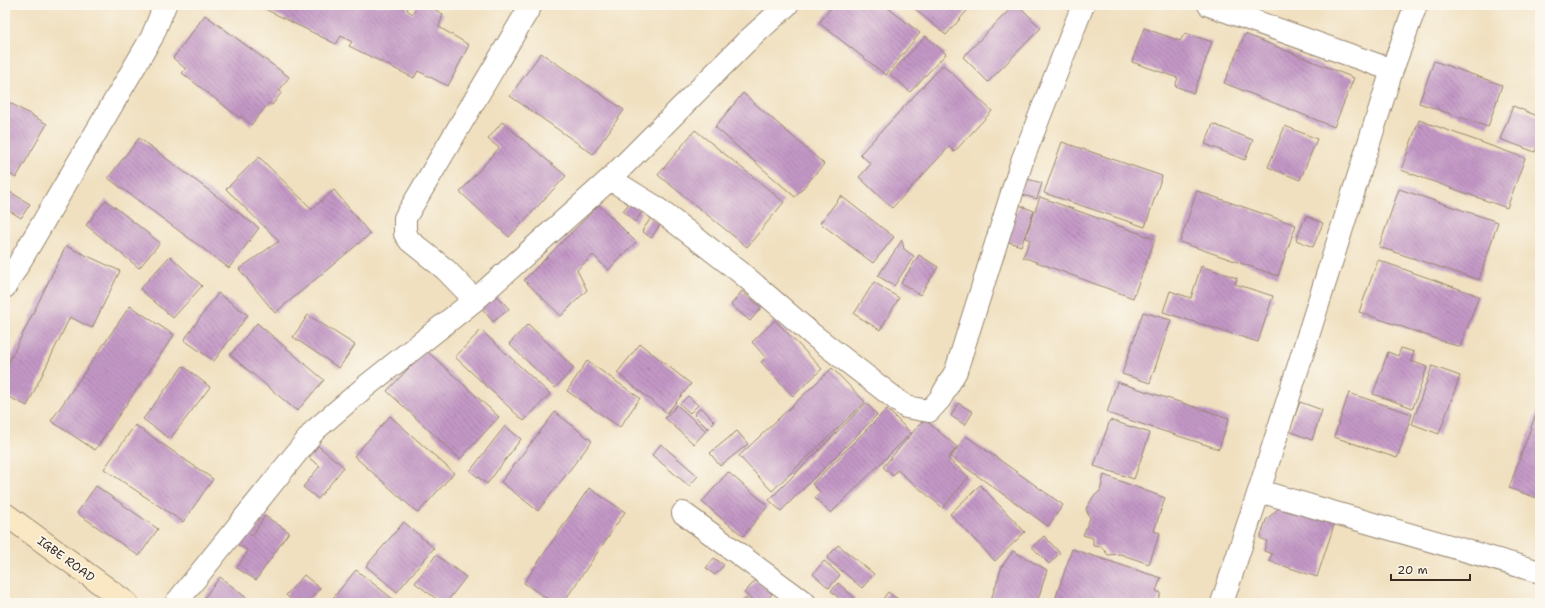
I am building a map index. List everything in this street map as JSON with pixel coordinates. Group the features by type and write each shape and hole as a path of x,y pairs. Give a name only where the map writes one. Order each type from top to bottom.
{"street":[{"path":"5,287 152,37 165,5"},
{"path":"475,300 446,270 410,241 405,234 405,218 531,5"},
{"path":"176,603 315,430 365,387 475,300 610,179 745,44 787,5"},
{"path":"610,179 666,215 740,272 813,335 906,406 929,411 940,399 956,371 1022,161 1083,5"},
{"path":"1209,5 1392,70"},
{"path":"1222,603 1259,491 1392,70 1416,5"},
{"path":"1259,491 1540,572"},
{"path":"683,513 806,603"},
{"name":"IGBE ROAD","path":"5,514 127,603"}],"building":[{"path":"257,5 409,5 407,10 413,14 417,5 426,5 443,14 439,27 469,45 448,86 418,71 414,78 349,46 352,42 341,36 336,44"},
{"path":"833,5 884,5 920,33 886,75 819,23"},
{"path":"910,5 972,5 946,35"},
{"path":"1014,5 1018,5 1041,28 988,82 963,57"},
{"path":"205,15 289,77 279,91 282,92 272,105 269,103 251,125 182,73 186,69 173,58"},
{"path":"1144,28 1180,41 1185,33 1212,42 1194,93 1175,86 1178,78 1132,62"},
{"path":"1245,34 1354,78 1334,127 1224,83"},
{"path":"926,36 946,54 910,92 890,74"},
{"path":"541,53 624,110 593,154 510,96"},
{"path":"1434,61 1502,85 1488,127 1419,103"},
{"path":"943,65 992,111 954,152 949,147 892,208 859,177 871,164 860,154"},
{"path":"743,93 824,164 795,197 715,127"},
{"path":"5,100 47,124 16,178 5,171"},
{"path":"1513,106 1540,117 1540,140 1535,152 1500,139"},
{"path":"1419,120 1525,158 1507,208 1401,170"},
{"path":"502,122 566,176 509,237 460,192 499,148 488,139"},
{"path":"1213,124 1253,140 1245,160 1205,144"},
{"path":"1285,126 1317,139 1300,180 1268,167"},
{"path":"695,130 784,202 747,247 658,175"},
{"path":"139,138 259,228 229,268 108,178"},
{"path":"1062,142 1162,176 1145,227 1044,193"},
{"path":"259,157 312,209 334,190 370,234 275,313 239,269 279,241 226,189"},
{"path":"1023,178 1042,183 1037,199 1019,194"},
{"path":"5,189 30,204 21,218 5,208"},
{"path":"1399,189 1498,222 1479,280 1379,247"},
{"path":"1197,191 1296,225 1278,276 1180,242"},
{"path":"841,196 894,237 873,263 820,223"},
{"path":"1040,197 1155,239 1133,298 1023,257 1030,240 1025,238"},
{"path":"106,200 160,243 139,268 86,225"},
{"path":"630,202 642,212 635,222 623,211"},
{"path":"599,205 636,242 608,270 593,255 577,270 587,290 561,316 524,280"},
{"path":"1019,205 1034,211 1021,246 1006,241"},
{"path":"1306,216 1323,223 1313,247 1296,240"},
{"path":"651,218 660,225 651,238 642,231"},
{"path":"902,240 904,249 914,256 894,286 878,276"},
{"path":"66,246 120,271 92,328 70,317 27,406 5,395 5,370"},
{"path":"919,255 938,267 920,295 901,283"},
{"path":"170,256 202,286 173,318 140,289"},
{"path":"1378,260 1479,296 1460,347 1359,312"},
{"path":"1201,266 1237,278 1235,284 1273,296 1258,342 1163,312 1170,291 1191,298"},
{"path":"874,282 899,298 880,330 854,314"},
{"path":"742,291 761,308 750,321 731,305"},
{"path":"218,293 248,315 214,361 184,340"},
{"path":"495,293 509,309 493,322 480,306"},
{"path":"130,306 174,335 95,450 51,421"},
{"path":"1143,312 1171,320 1150,383 1122,374"},
{"path":"308,315 355,345 339,368 293,337"},
{"path":"775,320 822,369 793,396 761,362 766,358 752,342"},
{"path":"257,323 324,380 297,411 230,355"},
{"path":"528,324 574,368 555,388 509,344"},
{"path":"481,330 550,394 524,421 455,357"},
{"path":"640,344 691,384 667,413 617,373"},
{"path":"1401,348 1414,352 1411,361 1427,367 1413,408 1373,394 1388,352 1398,356"},
{"path":"426,350 499,417 460,459 387,391"},
{"path":"587,361 640,398 620,427 567,391"},
{"path":"183,366 210,387 170,439 143,419"},
{"path":"1432,366 1460,376 1439,434 1412,424"},
{"path":"832,368 865,402 772,491 739,456"},
{"path":"1117,382 1229,418 1219,449 1107,413"},
{"path":"1349,393 1412,414 1397,458 1334,437"},
{"path":"688,396 698,405 690,413 680,404"},
{"path":"1300,402 1322,410 1312,440 1289,431"},
{"path":"866,403 877,415 781,511 769,500"},
{"path":"958,403 973,412 965,425 951,416"},
{"path":"1540,403 1540,499 1509,488"},
{"path":"677,405 706,431 694,444 665,418"},
{"path":"701,407 715,422 708,429 694,415"},
{"path":"887,409 911,433 831,513 815,498 820,492 812,484"},
{"path":"555,412 592,441 538,511 501,482"},
{"path":"390,416 454,473 418,513 354,456"},
{"path":"924,419 957,447 948,459 969,477 943,508 897,470 893,476 883,467"},
{"path":"1110,420 1150,433 1134,479 1094,466"},
{"path":"135,425 213,479 183,522 104,469"},
{"path":"505,426 521,439 487,484 470,471"},
{"path":"737,431 748,444 720,466 710,453"},
{"path":"966,436 1063,505 1048,526 951,457"},
{"path":"661,444 698,476 689,486 652,455"},
{"path":"318,446 344,467 318,499 303,487 320,466 309,458"},
{"path":"728,472 768,506 743,536 702,502"},
{"path":"1104,475 1165,498 1154,531 1160,533 1149,564 1120,554 1108,555 1102,547 1093,546 1093,538 1083,535 1090,518 1086,509 1093,497 1100,491"},
{"path":"980,485 1025,532 995,561 950,514"},
{"path":"96,486 158,529 139,556 77,513"},
{"path":"589,488 625,512 563,603 554,603 524,583"},
{"path":"1280,507 1336,519 1317,577 1269,561 1272,554 1264,551 1267,541 1260,538 1266,520"},
{"path":"265,516 289,532 256,580 237,568 248,551 237,544 245,531 252,536"},
{"path":"404,522 434,548 397,592 366,566"},
{"path":"1044,536 1060,553 1049,564 1032,547"},
{"path":"838,545 874,574 862,588 827,558"},
{"path":"1072,549 1161,578 1156,591 1161,593 1157,603 1075,603 1056,597"},
{"path":"1013,551 1047,570 1037,603 990,603 1002,566"},
{"path":"436,555 466,577 446,603 442,603 415,583"},
{"path":"714,558 724,565 715,575 706,568"},
{"path":"824,561 840,575 829,588 813,574"},
{"path":"356,570 393,599 390,603 329,603"},
{"path":"304,575 320,588 307,603 295,603 286,595"},
{"path":"220,577 253,603 210,603 204,598"},
{"path":"756,580 772,594 765,603 756,603 744,593"},
{"path":"838,583 855,598 851,603 845,603 831,591"},
{"path":"888,592 903,603 880,603"},
{"path":"746,598 752,603 742,603"}]}
